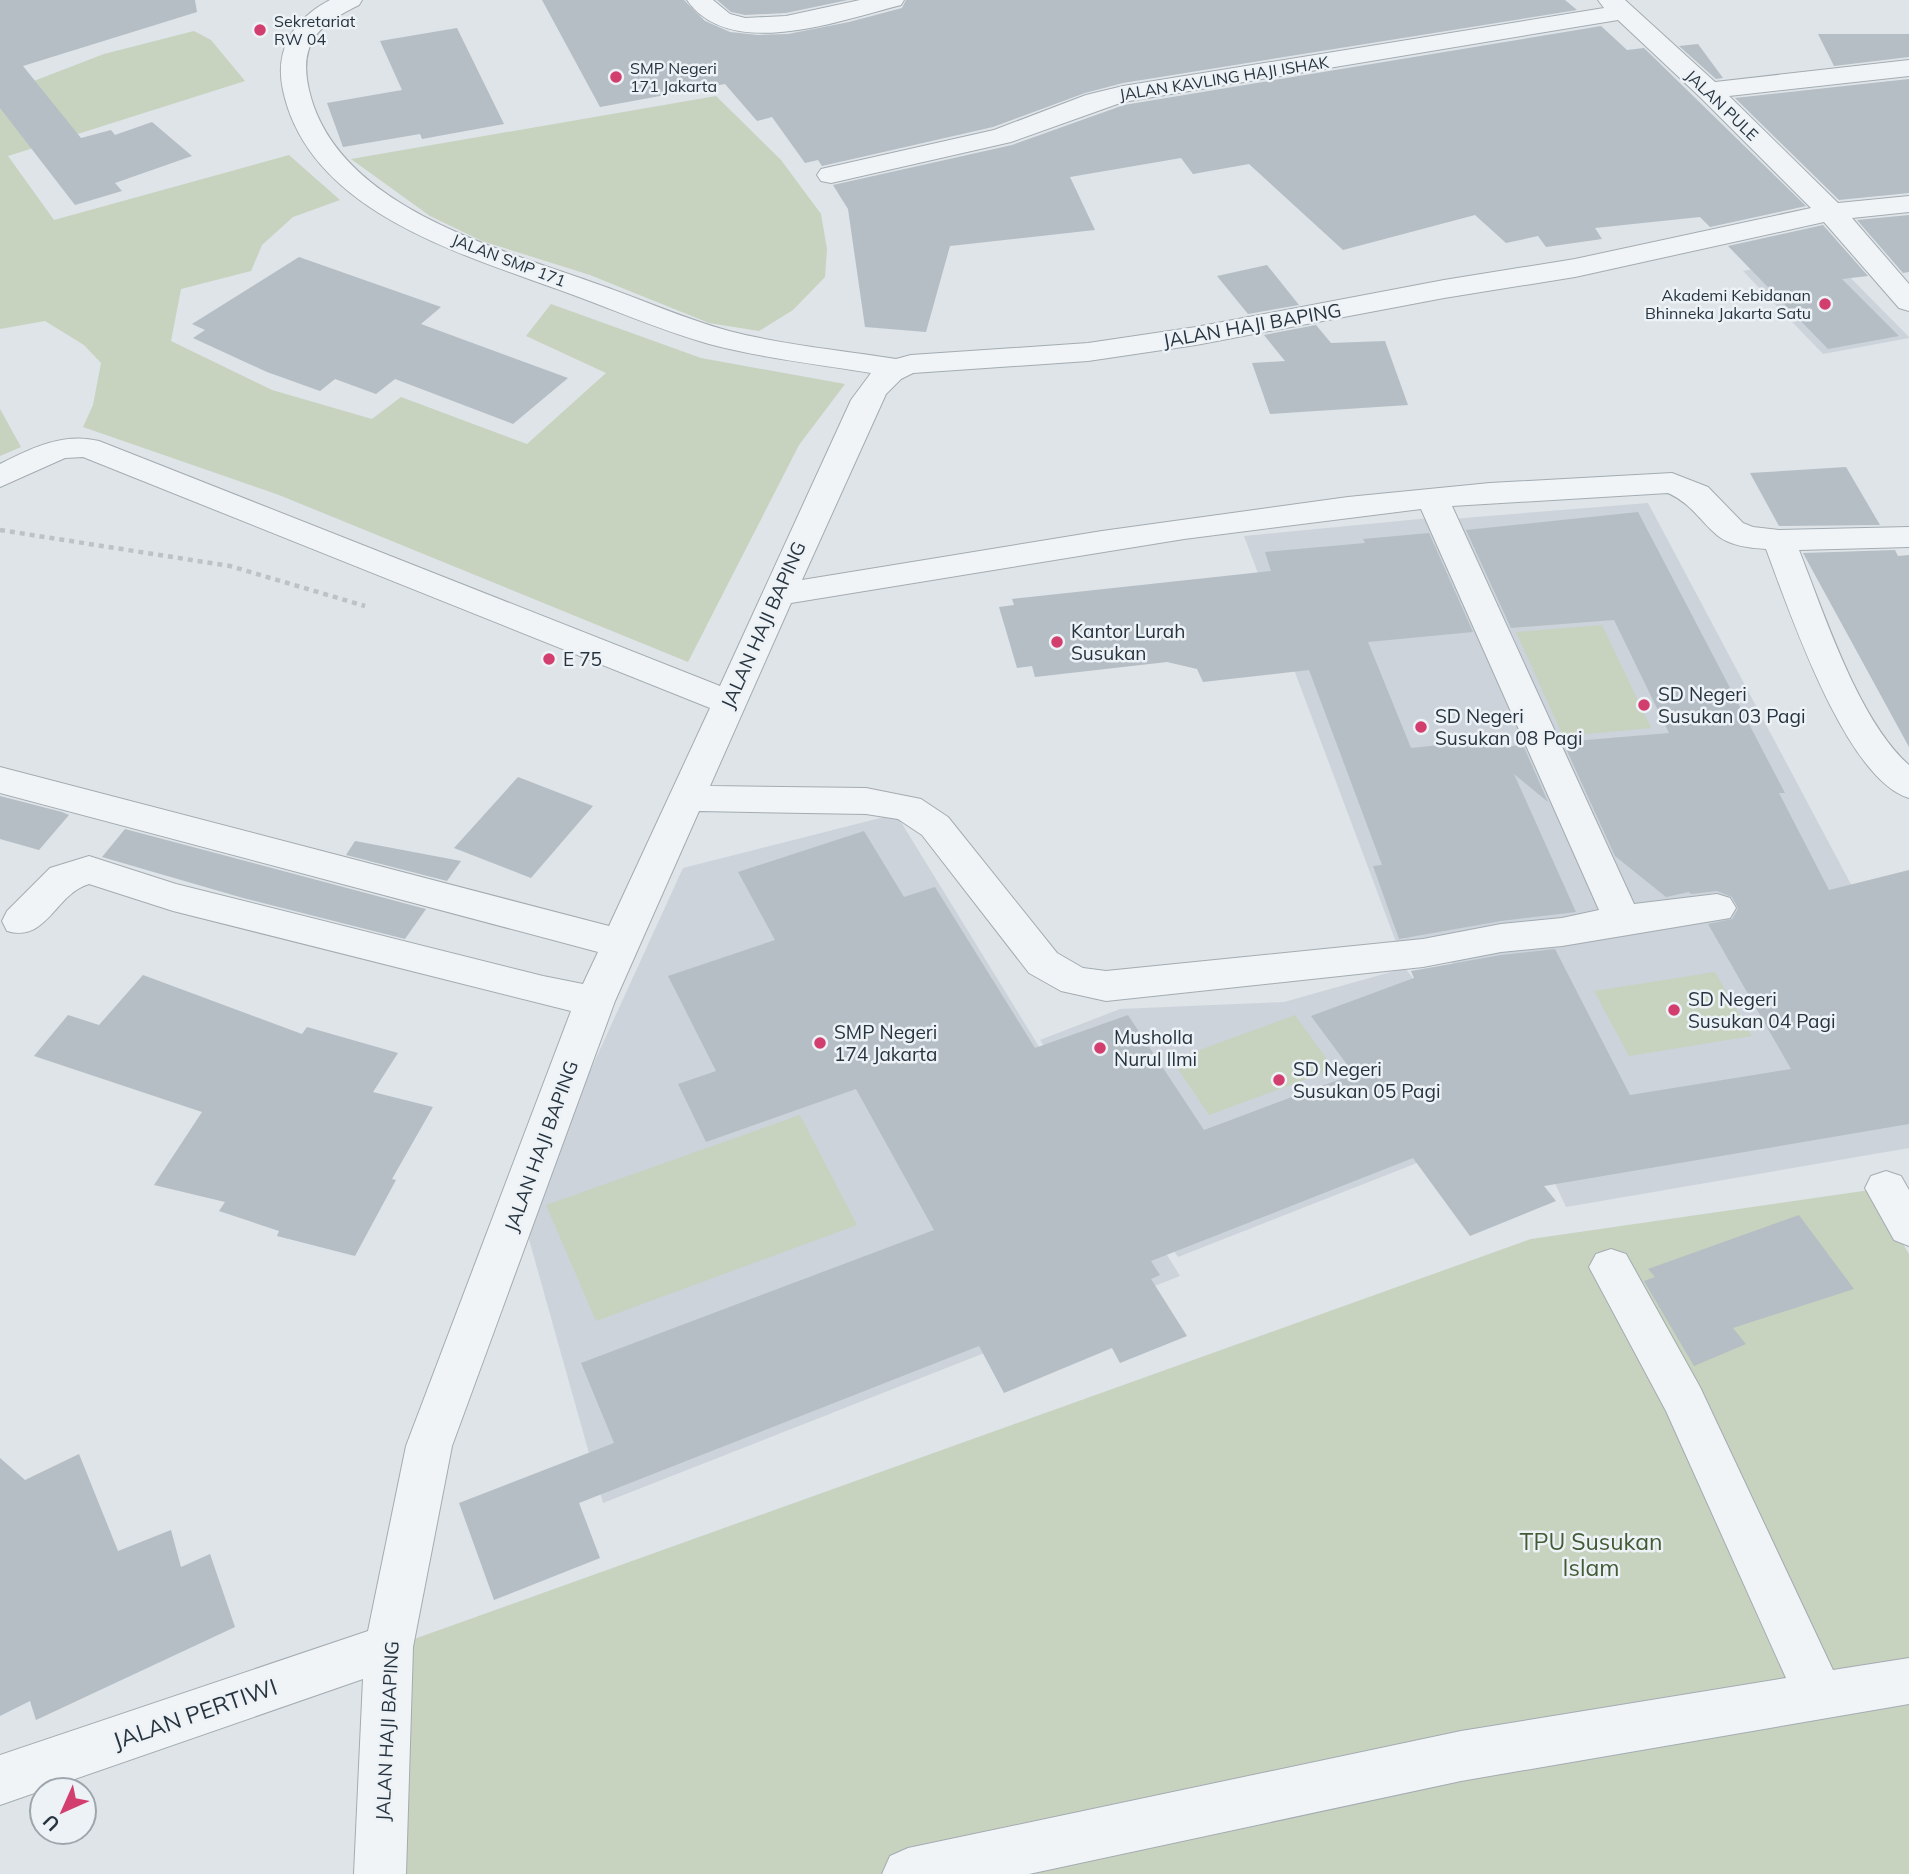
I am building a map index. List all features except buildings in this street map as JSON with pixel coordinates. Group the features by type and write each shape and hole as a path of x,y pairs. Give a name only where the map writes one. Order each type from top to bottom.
{"street":[{"name":"JALAN SMP 171","path":"350,0 311,7 293,53 298,105 328,156 348,177 384,203 424,226 485,252 678,325 738,341 896,368"},
{"path":"699,0 711,13 730,24 761,27 892,0"},
{"name":"JALAN PULE","path":"1617,6 1709,91 1831,212 1909,302"},
{"name":"JALAN KAVLING HAJI ISHAK","path":"831,175 1002,136 1095,101 1123,94 1617,6"},
{"path":"1709,91 1909,68"},
{"name":"JALAN HAJI BAPING","path":"380,1874 389,1647 429,1446 595,1001 776,595 866,400 878,381 896,368 933,360 1088,352 1196,336 1444,289 1611,261 1831,212 1909,204"},
{"path":"0,477 54,452 76,446 88,448 728,702"},
{"path":"776,595 1103,541 1432,498 1672,483 1696,494 1731,530 1746,537 1779,540 1909,537"},
{"path":"1432,498 1622,920"},
{"path":"1779,540 1831,671 1880,758 1909,785"},
{"path":"0,780 622,943"},
{"path":"687,798 866,801 908,808 935,826 1043,963 1075,981 1106,986 1423,953 1501,938 1594,928 1622,920 1717,908"},
{"path":"21,921 63,878 89,870 173,897 543,991 595,1001"},
{"path":"1886,1188 1909,1228"},
{"path":"1611,1267 1684,1401 1820,1698"},
{"name":"JALAN PERTIWI","path":"0,1780 389,1647"},
{"path":"908,1874 1461,1756 1909,1682"}],"path":[{"path":"0,530 230,566 368,607"}],"shaded area":[{"name":"Akademi Kebidanan Bhinneka Jakarta Satu","path":"1828,255 1909,338 1823,354 1743,271"},
{"name":"SD Negeri Susukan 03 Pagi","path":"1648,503 1854,890 1625,913 1452,519"},
{"name":"SD Negeri Susukan 08 Pagi","path":"1430,518 1613,918 1396,942 1244,536"},
{"name":"SMP Negeri 174 Jakarta","path":"896,814 1180,1276 603,1503 523,1218 683,868"},
{"name":"SD Negeri Susukan 04 Pagi","path":"1806,897 1909,1066 1909,1148 1566,1207 1448,954"},
{"name":"SD Negeri Susukan 05 Pagi","path":"1405,968 1524,1121 1178,1257 1040,1040 1120,1009 1284,1002"}],"green space":[{"path":"194,31 211,40 245,81 8,156 54,220 289,155 340,200 293,217 262,245 251,271 181,289 171,341 272,390 372,419 401,397 527,444 606,373 526,336 551,304 701,358 845,384 799,445 688,662 279,495 83,427 93,405 101,363 84,345 45,321 0,329 0,94 104,54"},
{"path":"716,96 781,160 821,214 827,249 825,277 793,310 759,331 709,323 590,275 482,241 430,216 351,159"},
{"path":"0,409 21,447 0,456"},
{"path":"1602,625 1651,728 1563,736 1516,632"},
{"path":"1715,972 1752,1036 1629,1056 1594,991"},
{"path":"1295,1015 1334,1069 1209,1115 1172,1060"},
{"path":"800,1115 857,1225 596,1321 546,1205"},
{"name":"TPU Susukan Islam","path":"1870,1190 1909,1254 1909,1874 399,1874 403,1643 1531,1239"}],"place":[{"name":"Sekretariat RW 04","path":"260,30"},
{"name":"SMP Negeri 171 Jakarta","path":"616,77"},
{"name":"Akademi Kebidanan Bhinneka Jakarta Satu","path":"1825,304"},
{"name":"Kantor Lurah Susukan","path":"1057,642"},
{"name":"E 75","path":"549,659"},
{"name":"SD Negeri Susukan 03 Pagi","path":"1644,705"},
{"name":"SD Negeri Susukan 08 Pagi","path":"1421,727"},
{"name":"SD Negeri Susukan 04 Pagi","path":"1674,1010"},
{"name":"SMP Negeri 174 Jakarta","path":"820,1043"},
{"name":"Musholla Nurul Ilmi","path":"1100,1048"},
{"name":"SD Negeri Susukan 05 Pagi","path":"1279,1080"}]}
